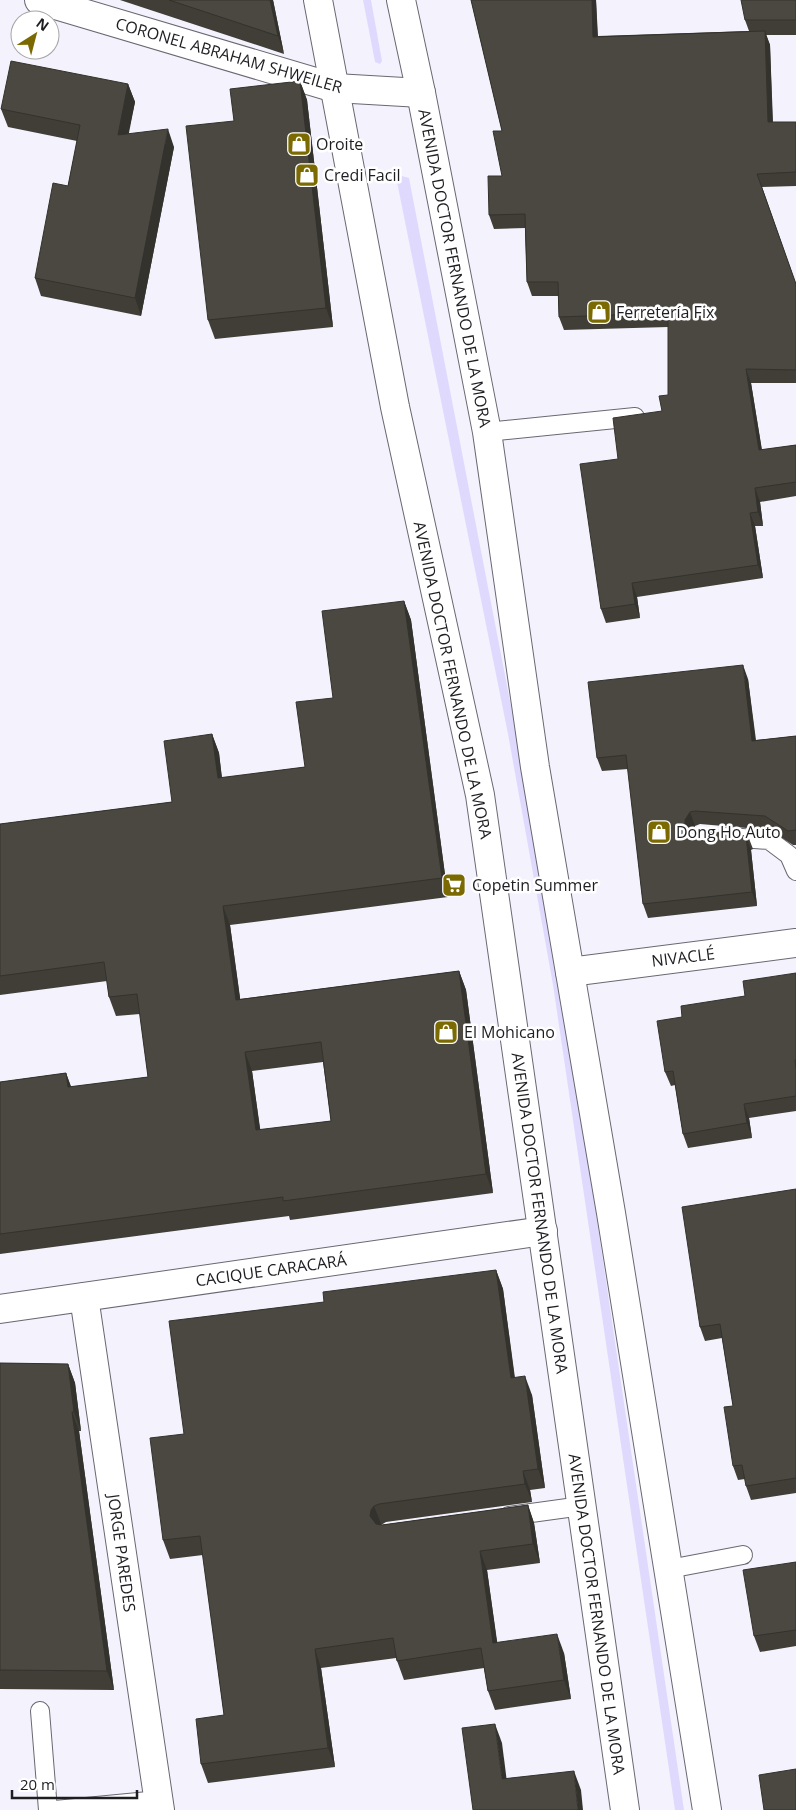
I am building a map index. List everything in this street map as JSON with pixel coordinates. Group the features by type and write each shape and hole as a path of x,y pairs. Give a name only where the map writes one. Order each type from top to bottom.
{"main road":[{"name":"CORONEL ABRAHAM SHWEILER","path":"39,0 335,88 421,93"},
{"name":"AVENIDA DOCTOR FERNANDO DE LA MORA","path":"318,0 395,407 480,795 625,1810"},
{"name":"AVENIDA DOCTOR FERNANDO DE LA MORA","path":"401,0 487,432 535,767 611,1214 708,1810"},
{"name":"NIVACLÉ","path":"570,972 796,943"},
{"name":"CACIQUE CARACARÁ","path":"0,1309 543,1231"},
{"name":"JORGE PAREDES","path":"84,1297 159,1805"}],"lane":[{"path":"487,432 640,416"},
{"path":"710,836 769,840 789,855 796,871"},
{"path":"495,1518 582,1506"},
{"path":"668,1569 743,1555"},
{"path":"40,1711 48,1810"},
{"path":"55,1810 159,1805"}],"shaded area":[{"path":"363,0 371,0 382,61 380,64 375,62"},
{"path":"402,176 409,178 516,732 562,982 684,1810 675,1810 553,985 508,734 397,182"}],"building":[{"path":"169,0 270,0 278,36"},
{"path":"471,0 592,0 593,37 765,31 768,122 796,122 796,172 757,174 796,284 796,370 746,369 759,450 796,445 796,482 755,488 758,512 750,513 758,565 632,583 635,604 601,609 580,464 618,459 613,418 662,411 659,396 668,395 668,313 559,317 558,282 527,282 525,214 489,215 488,176 502,176 493,131 502,131"},
{"path":"741,0 796,0 796,20 745,20"},
{"path":"11,61 128,84 118,135 168,129 135,298 35,278 53,183 68,186 80,125 1,109"},
{"path":"300,81 326,308 208,320 186,126 234,121 230,89"},
{"path":"404,601 442,878 223,906 236,1000 459,971 486,1174 283,1201 283,1197 0,1234 0,1082 66,1073 68,1087 148,1077 137,994 109,997 104,962 0,976 0,824 172,802 164,741 212,734 218,778 305,767 296,702 333,698 322,611","holes":["321,1042 331,1121 256,1130 245,1052"]},
{"path":"743,665 752,741 796,736 796,830 788,831 765,816 690,812 685,820 685,826 690,830 748,836 746,836 752,892 643,904 626,755 597,758 588,682"},
{"path":"796,973 796,1096 744,1104 747,1123 683,1134 673,1071 665,1072 657,1021 682,1017 681,1006 745,996 743,981"},
{"path":"796,1189 796,1478 746,1486 742,1465 733,1466 724,1407 733,1406 720,1324 700,1327 682,1207"},
{"path":"496,1270 511,1378 525,1376 538,1469 523,1471 525,1484 379,1504 371,1510 370,1516 376,1524 382,1525 528,1505 533,1544 480,1551 493,1643 557,1634 564,1680 488,1691 481,1648 397,1661 393,1638 315,1649 328,1748 201,1764 196,1719 224,1715 200,1536 163,1540 150,1438 184,1434 169,1321 324,1302 323,1292"},
{"path":"0,1363 68,1364 74,1412 72,1412 107,1671 0,1670"},
{"path":"796,1562 796,1630 754,1636 743,1570"},
{"path":"495,1724 502,1779 574,1771 578,1810 473,1810 462,1728"},
{"path":"796,1769 796,1810 764,1810 759,1775"}],"place":[{"name":"Oroite","path":"299,144"},
{"name":"Credi Facil","path":"307,175"},
{"name":"Ferretería Fix","path":"599,312"},
{"name":"Dong Ho Auto","path":"659,832"},
{"name":"Copetin Summer","path":"454,885"},
{"name":"El Mohicano","path":"446,1032"}]}
